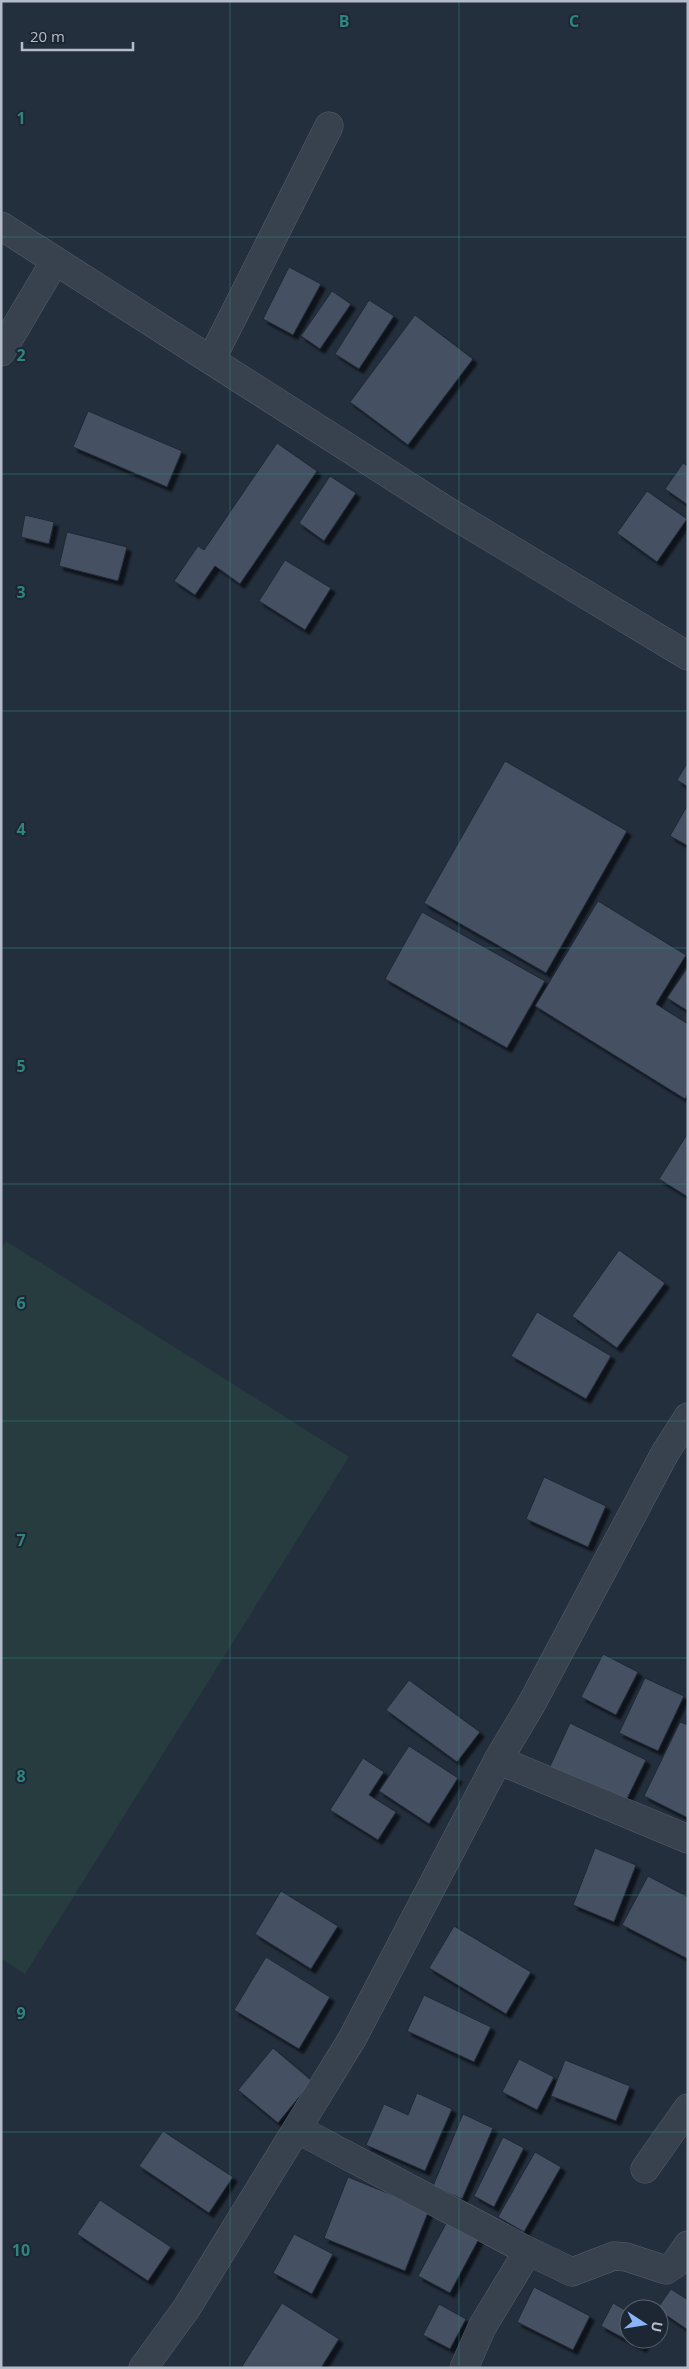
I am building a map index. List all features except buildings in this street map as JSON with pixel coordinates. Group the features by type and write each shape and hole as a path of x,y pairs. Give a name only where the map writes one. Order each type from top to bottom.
{"street":[{"path":"211,360 329,126"},
{"path":"1,226 447,511 688,656"},
{"path":"1,352 55,261"},
{"path":"143,2368 186,2309 352,2039 498,1760 532,1703 665,1453 688,1417"},
{"path":"498,1760 688,1839"},
{"path":"646,2169 688,2108"},
{"path":"297,2129 528,2252 572,2272 614,2256 626,2257 666,2270 675,2264 688,2245"},
{"path":"464,2368 482,2327 528,2252"}],"green space":[{"path":"6,1241 349,1457 25,1974 1,1959 1,1249"}]}
